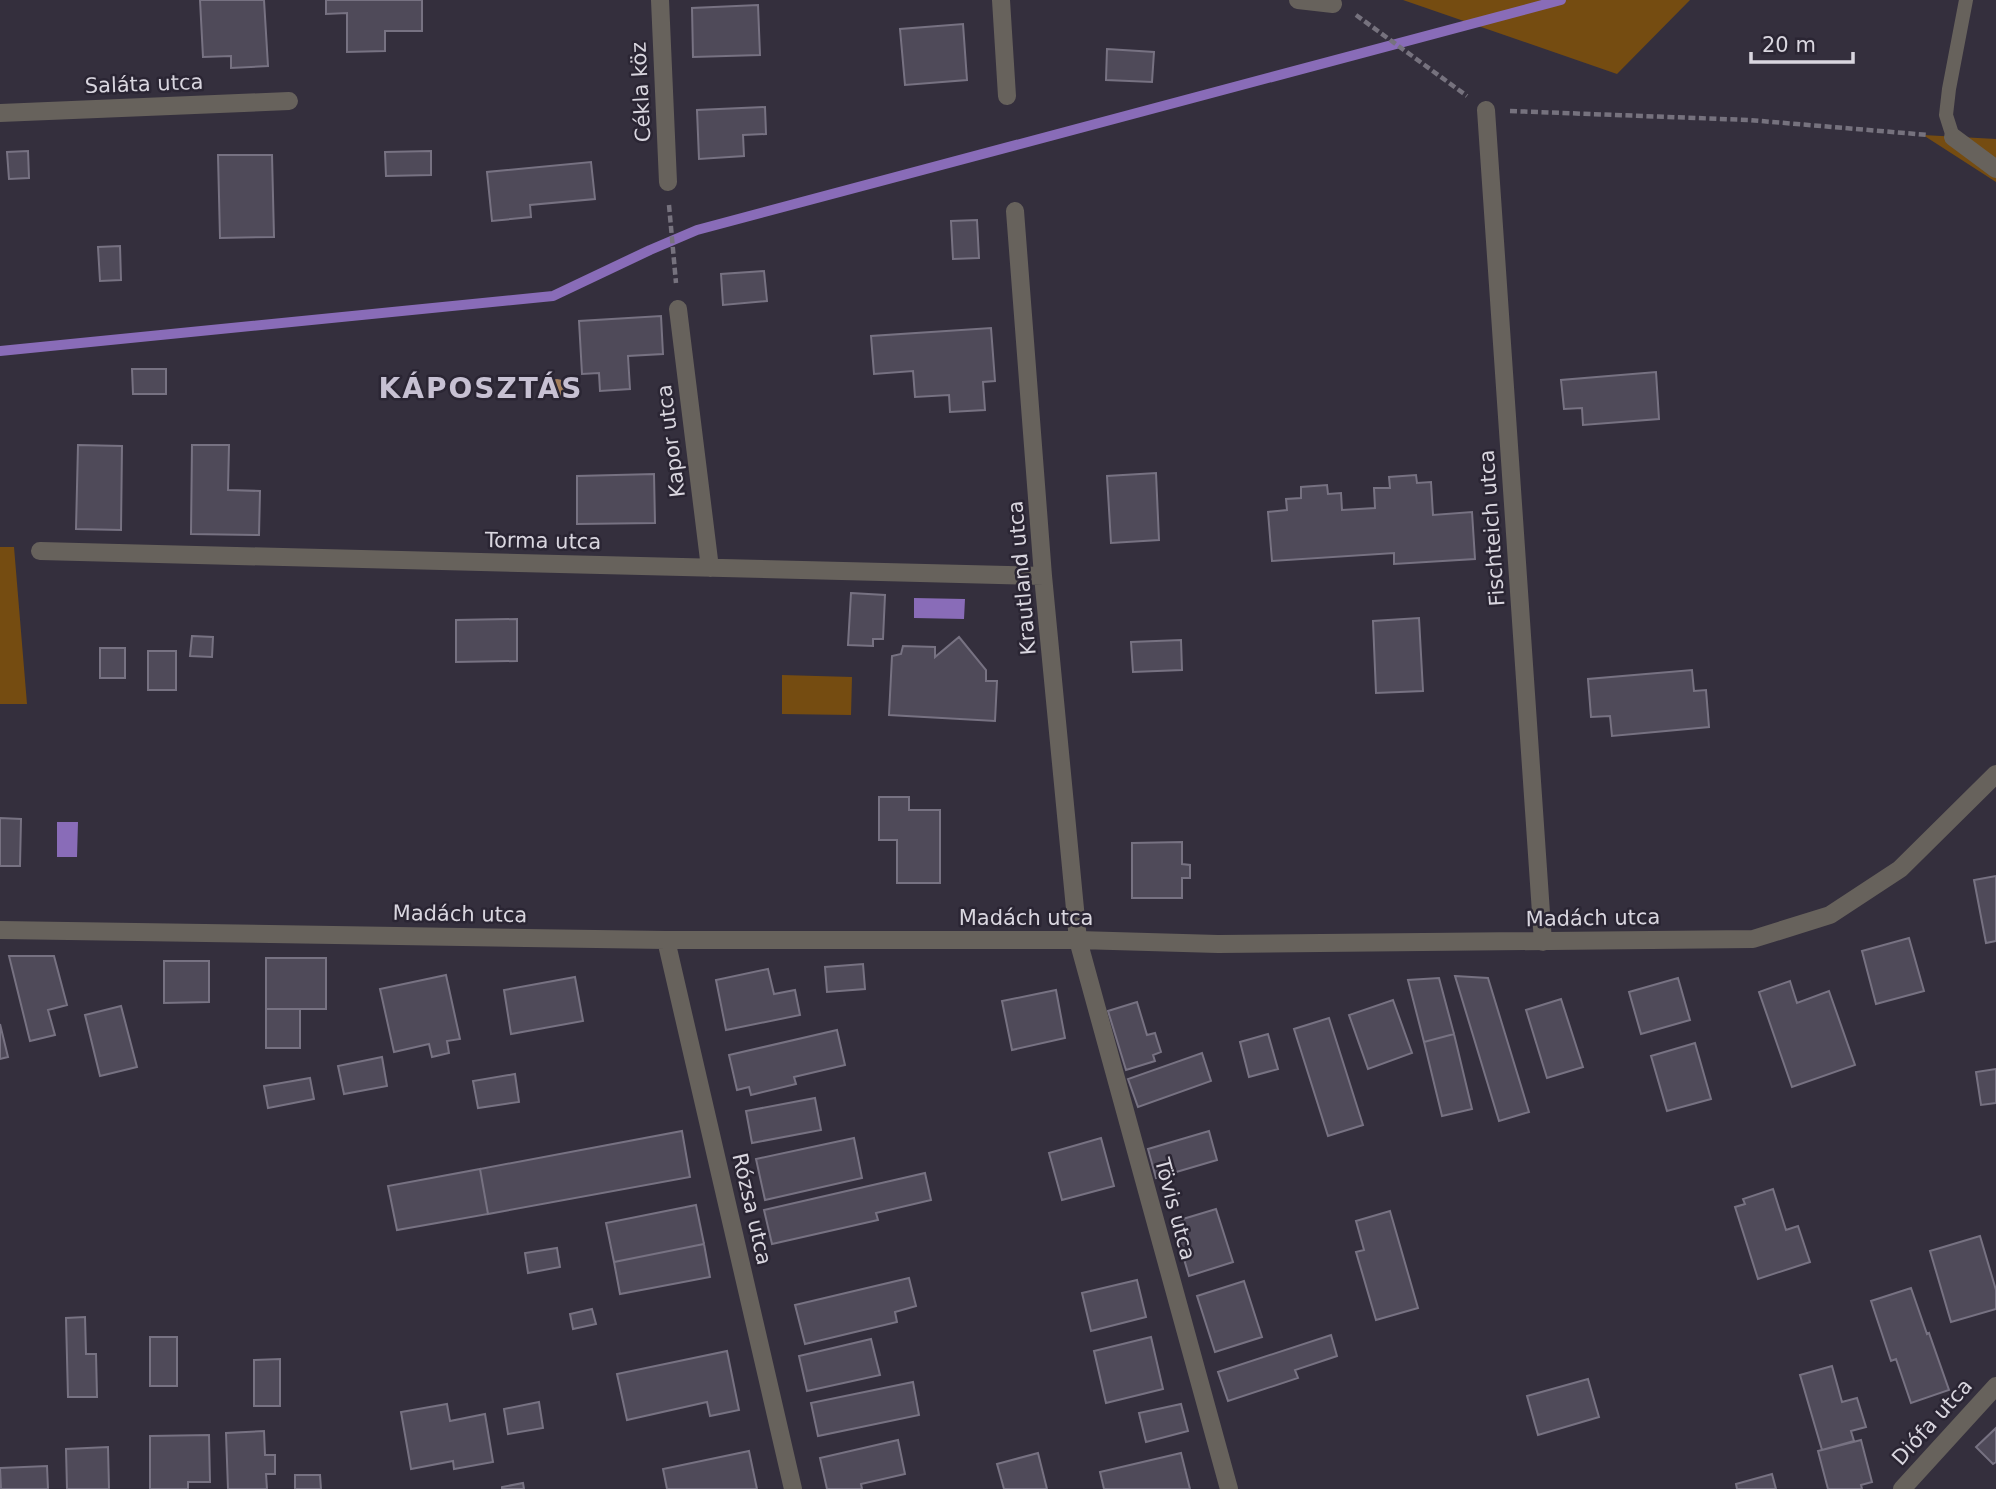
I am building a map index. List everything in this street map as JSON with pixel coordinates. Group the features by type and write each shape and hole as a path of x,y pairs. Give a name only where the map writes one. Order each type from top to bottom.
{"street":[{"name":"Cékla köz","path":"660,0 668,182"},
{"path":"1001,0 1007,96"},
{"path":"1298,0 1333,4"},
{"name":"Saláta utca","path":"0,113 289,101"},
{"name":"Fischteich utca","path":"1486,110 1543,942"},
{"path":"1953,137 1996,169"},
{"name":"Krautland utca","path":"1015,211 1044,576 1079,940"},
{"name":"Kapor utca","path":"678,309 710,568"},
{"name":"Torma utca","path":"40,551 1044,576"},
{"name":"Madách utca","path":"0,930 666,940 1079,940 1218,944 1753,939 1830,915 1900,870 1996,774"},
{"name":"Rózsa utca","path":"666,940 793,1489"},
{"name":"Tövis utca","path":"1079,940 1228,1489"},
{"name":"Diófa utca","path":"1902,1489 1996,1386"}],"lane":[{"path":"1953,137 1946,116 1966,0"}],"path":[{"path":"1381,33 1486,110 1749,120 1953,137"},
{"path":"669,211 675,269"}],"shaded area":[{"path":"1403,0 1690,0 1617,74"},
{"path":"1923,135 1996,139 1996,182"},
{"path":"0,547 14,547 27,704 0,704"},
{"path":"914,598 965,599 964,619 914,618"},
{"path":"782,675 852,677 851,715 782,714"},
{"path":"57,822 78,822 77,857 57,857"}],"building":[{"path":"200,0 264,0 268,66 231,68 231,56 203,57"},
{"path":"326,0 422,0 422,31 385,31 385,51 347,52 347,13 326,14"},
{"path":"758,5 760,55 693,57 692,8"},
{"path":"963,24 967,80 905,85 900,29"},
{"path":"1107,49 1154,52 1152,82 1106,80"},
{"path":"765,107 766,134 743,135 744,156 699,159 697,110"},
{"path":"28,151 29,178 9,179 7,152"},
{"path":"431,151 431,175 386,176 385,152"},
{"path":"218,155 272,155 274,237 220,238"},
{"path":"591,162 595,199 530,205 531,217 492,221 487,172"},
{"path":"977,220 979,258 953,259 951,221"},
{"path":"120,246 121,280 100,281 98,247"},
{"path":"764,271 767,301 723,305 721,274"},
{"path":"661,316 663,354 628,356 630,389 600,391 599,373 582,374 579,321"},
{"path":"991,328 995,381 983,382 985,410 950,412 949,395 915,397 913,371 874,374 871,336"},
{"path":"132,369 166,369 166,394 133,394"},
{"path":"1656,372 1659,419 1583,425 1582,408 1564,409 1561,380"},
{"path":"78,445 122,446 121,530 76,529"},
{"path":"192,445 229,445 228,490 260,491 259,535 191,534"},
{"path":"1156,473 1159,540 1111,543 1107,476"},
{"path":"654,474 655,523 577,524 577,476"},
{"path":"1416,475 1417,483 1431,482 1433,515 1472,512 1475,559 1394,564 1394,553 1272,561 1268,512 1287,510 1286,499 1301,498 1301,487 1327,485 1328,494 1341,493 1342,510 1375,508 1374,488 1390,488 1389,477"},
{"path":"851,593 885,595 883,639 873,639 873,646 848,645"},
{"path":"1419,618 1423,691 1376,693 1373,621"},
{"path":"517,619 517,661 456,662 456,620"},
{"path":"192,636 213,637 212,657 190,656"},
{"path":"959,637 986,670 986,681 997,681 995,721 889,715 892,656 901,654 903,646 935,647 935,657"},
{"path":"1181,640 1182,670 1133,672 1131,642"},
{"path":"100,648 125,648 125,678 100,678"},
{"path":"148,651 176,651 176,690 148,690"},
{"path":"1692,670 1694,691 1706,690 1709,727 1612,736 1610,716 1591,717 1588,679"},
{"path":"879,797 909,797 909,810 940,810 940,883 897,883 897,840 879,840"},
{"path":"0,818 21,819 20,866 0,866"},
{"path":"1182,842 1182,864 1190,865 1190,878 1182,878 1182,898 1132,898 1132,843"},
{"path":"1996,876 1996,941 1986,943 1974,880"},
{"path":"1909,938 1924,991 1876,1004 1862,951"},
{"path":"9,956 54,956 67,1005 48,1010 55,1035 30,1041"},
{"path":"266,958 326,958 326,1009 266,1009"},
{"path":"164,961 209,961 209,1002 164,1003"},
{"path":"863,964 865,989 827,992 825,967"},
{"path":"768,969 774,994 795,990 800,1015 726,1030 716,980"},
{"path":"446,975 460,1039 447,1041 449,1053 432,1057 429,1044 394,1052 380,989"},
{"path":"1455,976 1488,978 1529,1112 1499,1121"},
{"path":"575,977 583,1021 511,1034 504,990"},
{"path":"1439,978 1454,1034 1424,1042 1408,980"},
{"path":"1678,978 1690,1020 1641,1034 1629,992"},
{"path":"1790,981 1797,1003 1829,991 1855,1065 1792,1087 1759,992"},
{"path":"1056,990 1065,1038 1012,1050 1002,1001"},
{"path":"1561,999 1583,1067 1547,1078 1526,1010"},
{"path":"1393,1000 1412,1053 1368,1069 1349,1015"},
{"path":"1137,1002 1147,1035 1155,1033 1161,1052 1153,1055 1155,1061 1126,1070 1108,1011"},
{"path":"121,1006 137,1067 100,1076 85,1015"},
{"path":"266,1009 300,1009 300,1048 266,1048"},
{"path":"1329,1018 1363,1125 1328,1136 1294,1029"},
{"path":"0,1024 8,1057 0,1059"},
{"path":"837,1030 845,1065 794,1077 796,1084 751,1095 749,1087 737,1090 729,1055"},
{"path":"1268,1034 1278,1069 1249,1077 1240,1042"},
{"path":"1454,1034 1472,1109 1442,1116 1424,1042"},
{"path":"1695,1043 1711,1099 1667,1111 1651,1056"},
{"path":"1202,1053 1211,1081 1138,1107 1128,1079"},
{"path":"382,1057 387,1086 344,1094 338,1066"},
{"path":"1996,1069 1996,1103 1981,1105 1976,1072"},
{"path":"515,1074 519,1102 478,1108 473,1081"},
{"path":"310,1078 314,1099 268,1108 264,1086"},
{"path":"815,1098 821,1130 752,1143 746,1111"},
{"path":"682,1131 690,1177 488,1214 480,1169"},
{"path":"1209,1131 1217,1160 1156,1178 1148,1149"},
{"path":"854,1138 862,1178 765,1200 756,1159"},
{"path":"1101,1138 1114,1186 1062,1200 1049,1153"},
{"path":"480,1169 488,1214 397,1230 388,1186"},
{"path":"925,1173 931,1200 876,1213 878,1220 772,1244 764,1210"},
{"path":"1773,1189 1786,1230 1798,1226 1810,1262 1758,1279 1735,1207 1745,1204 1743,1199"},
{"path":"696,1205 704,1244 614,1262 606,1223"},
{"path":"1216,1209 1233,1262 1189,1276 1173,1222"},
{"path":"1390,1211 1418,1308 1376,1320 1356,1252 1364,1250 1356,1221"},
{"path":"1980,1236 1996,1290 1996,1309 1951,1322 1930,1251"},
{"path":"704,1244 710,1277 620,1294 614,1262"},
{"path":"557,1248 560,1267 528,1273 525,1253"},
{"path":"909,1278 916,1306 895,1312 897,1322 805,1344 795,1305"},
{"path":"1137,1280 1146,1317 1091,1331 1082,1293"},
{"path":"1244,1281 1262,1337 1215,1352 1197,1296"},
{"path":"1911,1288 1949,1390 1911,1403 1896,1359 1891,1361 1871,1301"},
{"path":"592,1309 596,1324 573,1329 570,1314"},
{"path":"85,1317 86,1354 96,1354 97,1397 68,1397 66,1318"},
{"path":"1331,1335 1337,1356 1295,1370 1298,1378 1228,1401 1218,1372"},
{"path":"150,1337 177,1337 177,1386 150,1386"},
{"path":"1151,1337 1163,1389 1106,1403 1094,1351"},
{"path":"871,1339 880,1375 807,1391 799,1356"},
{"path":"727,1351 739,1410 710,1416 707,1402 627,1420 617,1374"},
{"path":"280,1359 280,1406 254,1406 254,1360"},
{"path":"1832,1366 1842,1402 1857,1398 1866,1427 1851,1431 1854,1441 1822,1450 1800,1375"},
{"path":"1588,1379 1599,1417 1538,1435 1527,1396"},
{"path":"913,1382 919,1415 818,1436 811,1403"},
{"path":"539,1402 543,1428 508,1434 504,1409"},
{"path":"447,1404 450,1421 485,1414 493,1462 454,1469 453,1461 411,1469 401,1412"},
{"path":"1181,1404 1188,1431 1146,1442 1139,1413"},
{"path":"1996,1428 1996,1462 1993,1464 1976,1447"},
{"path":"264,1431 265,1455 275,1455 275,1474 266,1474 267,1489 228,1489 226,1433"},
{"path":"209,1435 210,1482 188,1482 188,1489 150,1489 150,1436"},
{"path":"898,1440 905,1474 861,1484 862,1489 827,1489 820,1458"},
{"path":"1861,1440 1872,1482 1861,1485 1862,1489 1828,1489 1818,1451"},
{"path":"108,1447 109,1489 67,1489 66,1449"},
{"path":"749,1451 757,1489 667,1489 663,1469"},
{"path":"1038,1453 1047,1489 1004,1489 997,1464"},
{"path":"1181,1453 1190,1489 1104,1489 1100,1472"},
{"path":"47,1466 48,1489 1,1489 0,1468"},
{"path":"1772,1474 1776,1489 1737,1489 1736,1484"},
{"path":"295,1475 320,1475 321,1489 295,1489"},
{"path":"523,1483 524,1489 502,1489 502,1487"}],"waterway":[{"path":"0,351 553,296 697,230 1561,0"}],"district":[{"name":"KÁPOSZTÁS","path":"481,388"}]}
